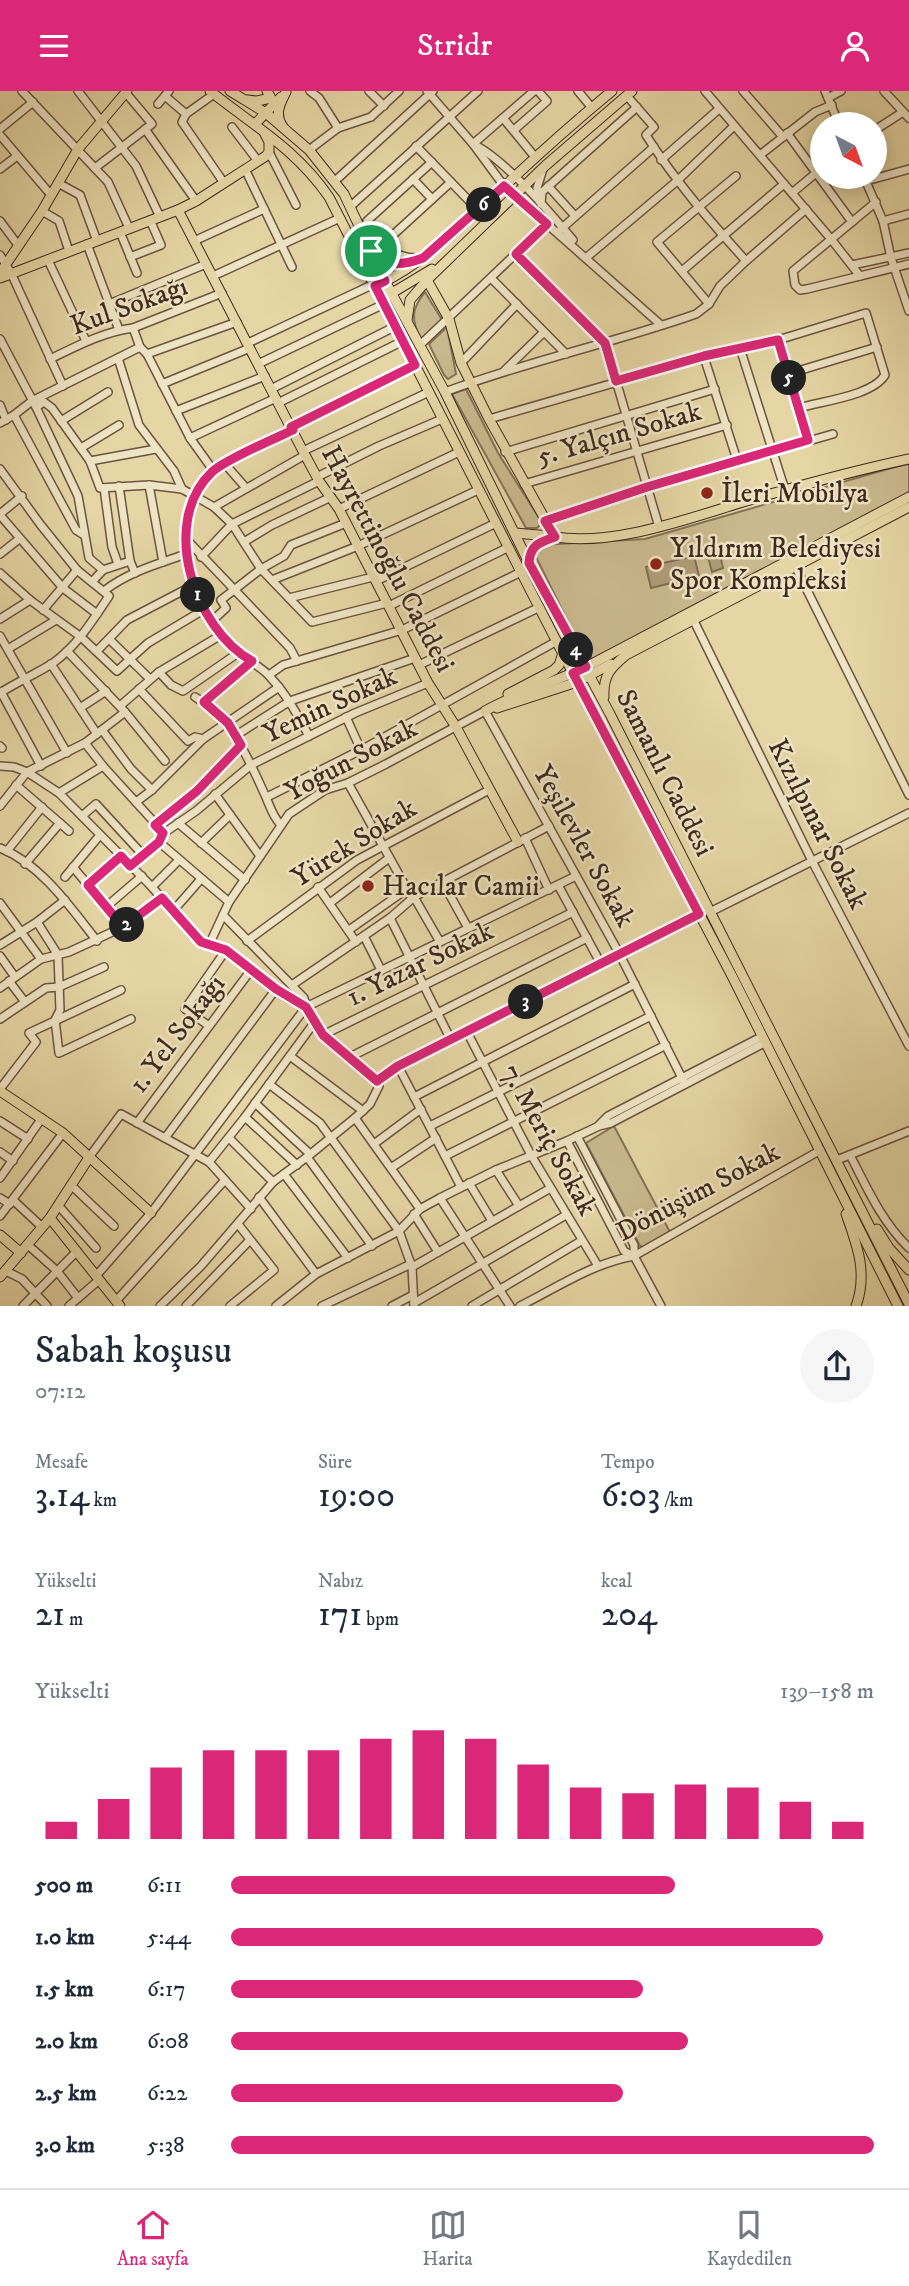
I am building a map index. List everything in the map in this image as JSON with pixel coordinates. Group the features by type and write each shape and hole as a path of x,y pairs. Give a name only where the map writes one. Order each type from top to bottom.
{"main road":[{"path":"232,93 251,101 285,91"},
{"path":"262,111 285,91"},
{"path":"285,91 279,104 278,117 291,136"},
{"path":"374,285 423,258 612,91"},
{"path":"127,92 78,149 42,211 18,245 3,259 0,275 48,260 178,210 271,154 290,152"},
{"name":"Samanlı Caddesi","path":"212,93 290,152 313,175 340,218 834,1179"},
{"name":"Samanlı Caddesi","path":"232,93 262,111 309,150 335,181 351,206 391,293 445,392 529,563 588,671 844,1174"},
{"path":"407,320 410,300 427,280 545,166 630,93"},
{"path":"269,94 255,123 269,142 271,154"},
{"name":"Hayrettinoğlu Caddesi","path":"178,210 304,453 339,509 428,683 456,727"},
{"path":"383,302 391,293 427,273 459,249"},
{"path":"371,251 391,264 409,263 423,258"},
{"path":"427,280 449,319 461,363 505,452 555,537"},
{"path":"515,533 568,539 616,535 659,527 785,490 909,459"},
{"path":"588,671 909,497"},
{"path":"489,709 509,698 575,677 626,655 909,507"},
{"path":"529,563 531,549 542,541 555,537"},
{"path":"489,709 512,691 554,670 563,653"},
{"path":"607,708 603,695 604,680 613,666 626,655"},
{"path":"456,727 489,790 521,840"},
{"path":"0,1090 63,1133 150,1213"},
{"path":"3,1274 50,1218 90,1156"},
{"path":"844,1174 889,1248 909,1270"},
{"path":"844,1174 909,1304"},
{"path":"834,1179 858,1248 863,1275 856,1306"},
{"path":"834,1179 898,1306"},
{"path":"50,1218 118,1304"},
{"path":"0,1235 21,1253"}],"street":[{"path":"23,91 108,182 137,273"},
{"path":"78,91 136,166 160,217"},
{"path":"310,91 319,98 338,128"},
{"path":"369,91 384,106"},
{"path":"351,206 478,91"},
{"path":"473,144 536,91 547,101 514,130"},
{"path":"578,91 592,107"},
{"path":"705,91 860,277"},
{"path":"743,91 810,161"},
{"path":"760,155 815,112 828,98 841,91"},
{"path":"95,168 152,124 127,92"},
{"path":"309,150 338,128 371,117 396,92"},
{"path":"335,181 430,92 504,186 547,224 560,230"},
{"path":"887,124 906,115 888,92"},
{"path":"212,93 186,114 181,122 224,183"},
{"path":"630,93 637,107 654,127 646,135 661,160 746,261"},
{"path":"158,104 167,94 186,114"},
{"path":"0,129 33,102"},
{"path":"518,105 528,117"},
{"path":"541,204 542,192 637,107"},
{"path":"661,160 719,109"},
{"path":"503,118 536,157"},
{"path":"587,257 677,181 734,126"},
{"path":"232,127 258,161"},
{"path":"145,129 197,201"},
{"path":"0,135 51,195"},
{"path":"473,144 514,177 541,204 560,230 661,325"},
{"path":"416,146 478,210"},
{"path":"560,230 654,147"},
{"path":"271,154 296,205"},
{"path":"0,169 17,156"},
{"path":"423,258 410,258 382,245 367,221 432,162"},
{"path":"541,204 537,188 545,166"},
{"path":"245,169 292,267"},
{"path":"887,174 909,169"},
{"path":"709,304 657,242 736,176"},
{"path":"413,179 432,199"},
{"path":"792,193 810,179"},
{"path":"382,245 451,182"},
{"path":"58,183 80,195 97,241"},
{"path":"682,271 784,184"},
{"path":"548,186 575,216"},
{"path":"831,189 852,222"},
{"path":"870,189 883,221 891,258 909,311"},
{"path":"876,202 793,271 795,285 800,290 807,289 909,264"},
{"path":"194,241 264,209"},
{"path":"445,392 504,371 696,314 709,304 720,286 746,261 806,209"},
{"path":"42,211 59,221 69,251"},
{"path":"883,221 909,214"},
{"path":"213,276 340,218"},
{"path":"0,221 18,245"},
{"path":"130,257 161,245 150,221"},
{"path":"420,345 547,224"},
{"path":"87,244 119,330"},
{"path":"852,265 909,253"},
{"path":"516,254 605,343 659,527"},
{"path":"3,259 63,386"},
{"path":"48,260 86,341"},
{"path":"109,304 206,264"},
{"path":"491,278 566,354"},
{"path":"162,384 374,285"},
{"name":"Kul Sokağı","path":"50,359 86,341 133,328 222,293"},
{"path":"258,364 383,302"},
{"path":"461,363 517,305"},
{"path":"489,419 704,356 778,340 866,313 885,375 865,390 799,408"},
{"path":"148,354 237,321"},
{"path":"275,396 396,326"},
{"path":"133,328 140,347 148,354 190,438 213,470"},
{"path":"504,371 544,332"},
{"path":"0,339 78,496 89,558 103,571"},
{"path":"778,340 808,440"},
{"path":"190,438 275,396 403,341"},
{"path":"0,405 3,421 63,386 140,347"},
{"path":"788,374 877,347"},
{"path":"740,348 785,490"},
{"path":"704,356 737,460"},
{"path":"118,358 139,425 174,471 182,489"},
{"path":"309,736 279,687 269,675 238,653 221,635 205,609 194,585 186,554 193,495 213,470 415,365"},
{"path":"176,411 265,376"},
{"path":"505,452 715,389"},
{"path":"61,421 108,392"},
{"path":"214,507 304,453 429,392"},
{"path":"34,404 44,402 52,408 90,461 102,488 112,547 118,564"},
{"path":"14,415 76,530 84,535"},
{"path":"201,557 232,524 379,446 442,419"},
{"path":"81,449 119,425"},
{"name":"5. Yalçın Sokak","path":"524,484 727,425"},
{"path":"545,521 647,487 833,434"},
{"path":"90,461 156,449"},
{"path":"339,509 459,452"},
{"path":"225,464 246,488"},
{"path":"0,469 77,570 109,596 81,637 67,651 51,664 1,692 41,766"},
{"path":"102,488 149,485 182,489 214,507 232,524 261,569 312,622 388,604 509,547"},
{"path":"149,485 163,562"},
{"path":"119,486 130,561 135,573"},
{"path":"272,580 358,546 478,490"},
{"path":"22,496 0,515 63,588 97,614"},
{"path":"244,542 272,525 331,497"},
{"path":"212,621 226,608 221,600 261,569 284,557 291,545 346,523"},
{"path":"289,598 374,579 496,523"},
{"path":"0,554 19,539"},
{"path":"186,539 290,648 297,661"},
{"path":"104,591 115,582 186,554"},
{"path":"92,582 103,571 130,561"},
{"path":"795,566 909,795"},
{"path":"43,610 77,570"},
{"path":"269,675 283,665 402,629 521,572"},
{"path":"2,576 81,637 117,671 148,643 205,609"},
{"path":"97,651 127,620 194,585"},
{"path":"0,619 30,600"},
{"path":"235,736 290,701 417,661 540,607"},
{"name":"Kızılpınar Sokak","path":"693,619 812,861 909,1046"},
{"path":"8,649 56,620"},
{"path":"0,806 27,772 85,743 100,732 150,679 221,635"},
{"path":"0,636 67,753"},
{"path":"109,639 150,679"},
{"path":"267,797 361,750 557,641"},
{"path":"67,651 123,709 165,761"},
{"path":"159,672 171,685 183,691 238,653"},
{"path":"204,702 252,661"},
{"path":"51,664 80,708 152,790"},
{"name":"Yemin Sokak","path":"163,833 251,765 346,717 428,683"},
{"path":"136,802 152,790 203,739 279,687"},
{"path":"139,689 188,741 195,737 203,739"},
{"path":"80,708 106,691"},
{"path":"195,697 228,723 267,797 272,815 280,824"},
{"name":"Yoğun Sokak","path":"209,945 229,902 280,824 302,804 325,790 348,783 489,709"},
{"name":"Yeşilevler Sokak","path":"489,709 684,1081"},
{"path":"346,717 361,750"},
{"path":"85,743 163,833 159,842 130,866"},
{"path":"155,825 197,791 241,745"},
{"path":"0,766 27,772 59,793 142,876 193,936 201,942 226,950 276,989 306,1007"},
{"path":"59,793 103,766"},
{"path":"348,783 382,846 440,942"},
{"path":"16,785 69,831"},
{"name":"Yürek Sokak","path":"247,941 358,860 489,790"},
{"path":"215,794 260,856"},
{"path":"82,816 96,804 143,855"},
{"path":"42,807 4,850 54,887 97,941"},
{"path":"710,912 909,813"},
{"path":"201,843 230,815"},
{"path":"25,864 60,823"},
{"path":"178,823 245,880"},
{"path":"292,985 390,918 414,897 549,826"},
{"path":"65,877 100,835"},
{"path":"521,840 549,890"},
{"path":"159,842 229,902"},
{"path":"88,885 121,856"},
{"path":"330,903 389,858"},
{"path":"152,887 179,860"},
{"path":"74,867 123,927"},
{"path":"106,907 142,876"},
{"path":"69,1306 98,1278 150,1213 306,1007 576,876"},
{"path":"173,911 201,879"},
{"path":"442,881 468,928"},
{"path":"558,885 601,964"},
{"path":"318,887 356,942"},
{"path":"349,930 407,889"},
{"path":"0,988 41,959 97,941 123,927 162,898"},
{"path":"0,945 65,901"},
{"path":"0,904 41,959"},
{"name":"1. Yazar Sokak","path":"323,1035 573,912"},
{"path":"377,1081 398,1066 699,914"},
{"path":"160,1306 201,1266 273,1182 363,1111 376,1096 379,1086 377,1081 323,1035 314,1023 303,998 223,915"},
{"path":"390,918 451,1040"},
{"path":"37,922 58,955 60,1010 55,1020 60,1053 131,1019"},
{"path":"364,936 381,970"},
{"path":"348,1058 587,938"},
{"path":"209,1026 185,1009 226,950"},
{"path":"0,956 25,1002"},
{"path":"0,1019 46,988 59,987 104,967"},
{"name":"1. Yel Sokağı","path":"137,1123 251,971"},
{"path":"414,1097 635,984"},
{"path":"165,1138 276,989"},
{"path":"0,1090 36,1042 29,1034 121,990"},
{"path":"429,1126 651,1016"},
{"path":"209,1162 314,1023"},
{"name":"7. Meriç Sokak","path":"467,1032 549,1189 598,1266"},
{"path":"276,1306 316,1274 399,1231 417,1212 440,1198 496,1170 611,1123 763,1040"},
{"path":"445,1156 666,1045"},
{"path":"290,1056 363,1111"},
{"path":"398,1066 445,1156 492,1221"},
{"path":"270,1084 320,1123 399,1231 412,1265 414,1301"},
{"path":"255,1103 309,1156 372,1246"},
{"path":"374,1145 421,1109"},
{"path":"90,1156 121,1114 209,1162 251,1209"},
{"path":"245,1117 297,1165"},
{"path":"0,1178 42,1118"},
{"path":"355,1118 391,1168 438,1252"},
{"path":"0,1121 28,1139"},
{"path":"837,1160 909,1131"},
{"path":"0,1216 63,1133"},
{"path":"577,1136 634,1245 634,1256 661,1306"},
{"path":"391,1168 436,1137"},
{"path":"229,1138 273,1182"},
{"path":"567,1141 624,1251 634,1256"},
{"name":"Dönüşüm Sokak","path":"520,1306 598,1266 634,1256 819,1151"},
{"path":"0,1152 13,1161"},
{"path":"850,1155 877,1208 894,1234 909,1248"},
{"path":"496,1170 519,1206"},
{"path":"284,1174 348,1258"},
{"path":"118,1304 225,1180"},
{"path":"71,1185 114,1226"},
{"path":"322,1306 438,1252 549,1189"},
{"path":"259,1197 316,1274"},
{"path":"0,1198 11,1202 42,1227"},
{"path":"440,1198 510,1306"},
{"path":"58,1205 96,1248"},
{"path":"392,1306 414,1301 566,1215"},
{"path":"230,1306 274,1270 237,1224"},
{"path":"186,1306 249,1241"},
{"path":"471,1306 581,1241"},
{"path":"28,1245 57,1272 78,1298"},
{"path":"23,1306 77,1251"},
{"path":"3,1274 22,1279 47,1306"}],"shaded area":[{"path":"425,292 442,320 421,339 415,326 414,315"},
{"path":"447,327 456,374 448,379 429,344"},
{"path":"466,389 498,453 541,521 537,528 526,528 452,394"},
{"name":"Yıldırım Belediyesi Spor Kompleksi","path":"909,463 909,493 594,658 586,658 535,555 535,548 540,545 645,539"},
{"path":"719,550 723,568 712,572 707,553"},
{"path":"694,556 699,576 651,588 646,567"},
{"path":"614,1126 670,1232 643,1247 640,1246 586,1143"}],"place":[{"name":"İleri Mobilya","path":"707,493"},
{"name":"Yıldırım Belediyesi Spor Kompleksi","path":"656,564"},
{"name":"Hacılar Camii","path":"368,886"}],"route":[{"path":"504,186 547,224 516,254 605,343 616,381 704,356 778,340 808,440 647,487 545,521 555,537 536,545 529,556 529,563 586,667 573,673 699,914 398,1066 377,1081 323,1035 306,1007 276,989 226,950 201,942 193,936 162,898 139,918 123,927 88,885 121,856 130,866 159,842 163,833 155,825 197,791 241,745 228,723 204,702 252,661 238,653 221,635 194,585 186,554 193,495 213,470 293,430 291,427 415,365 375,286 385,281 371,251 391,264 409,263 423,258 504,186"}]}
